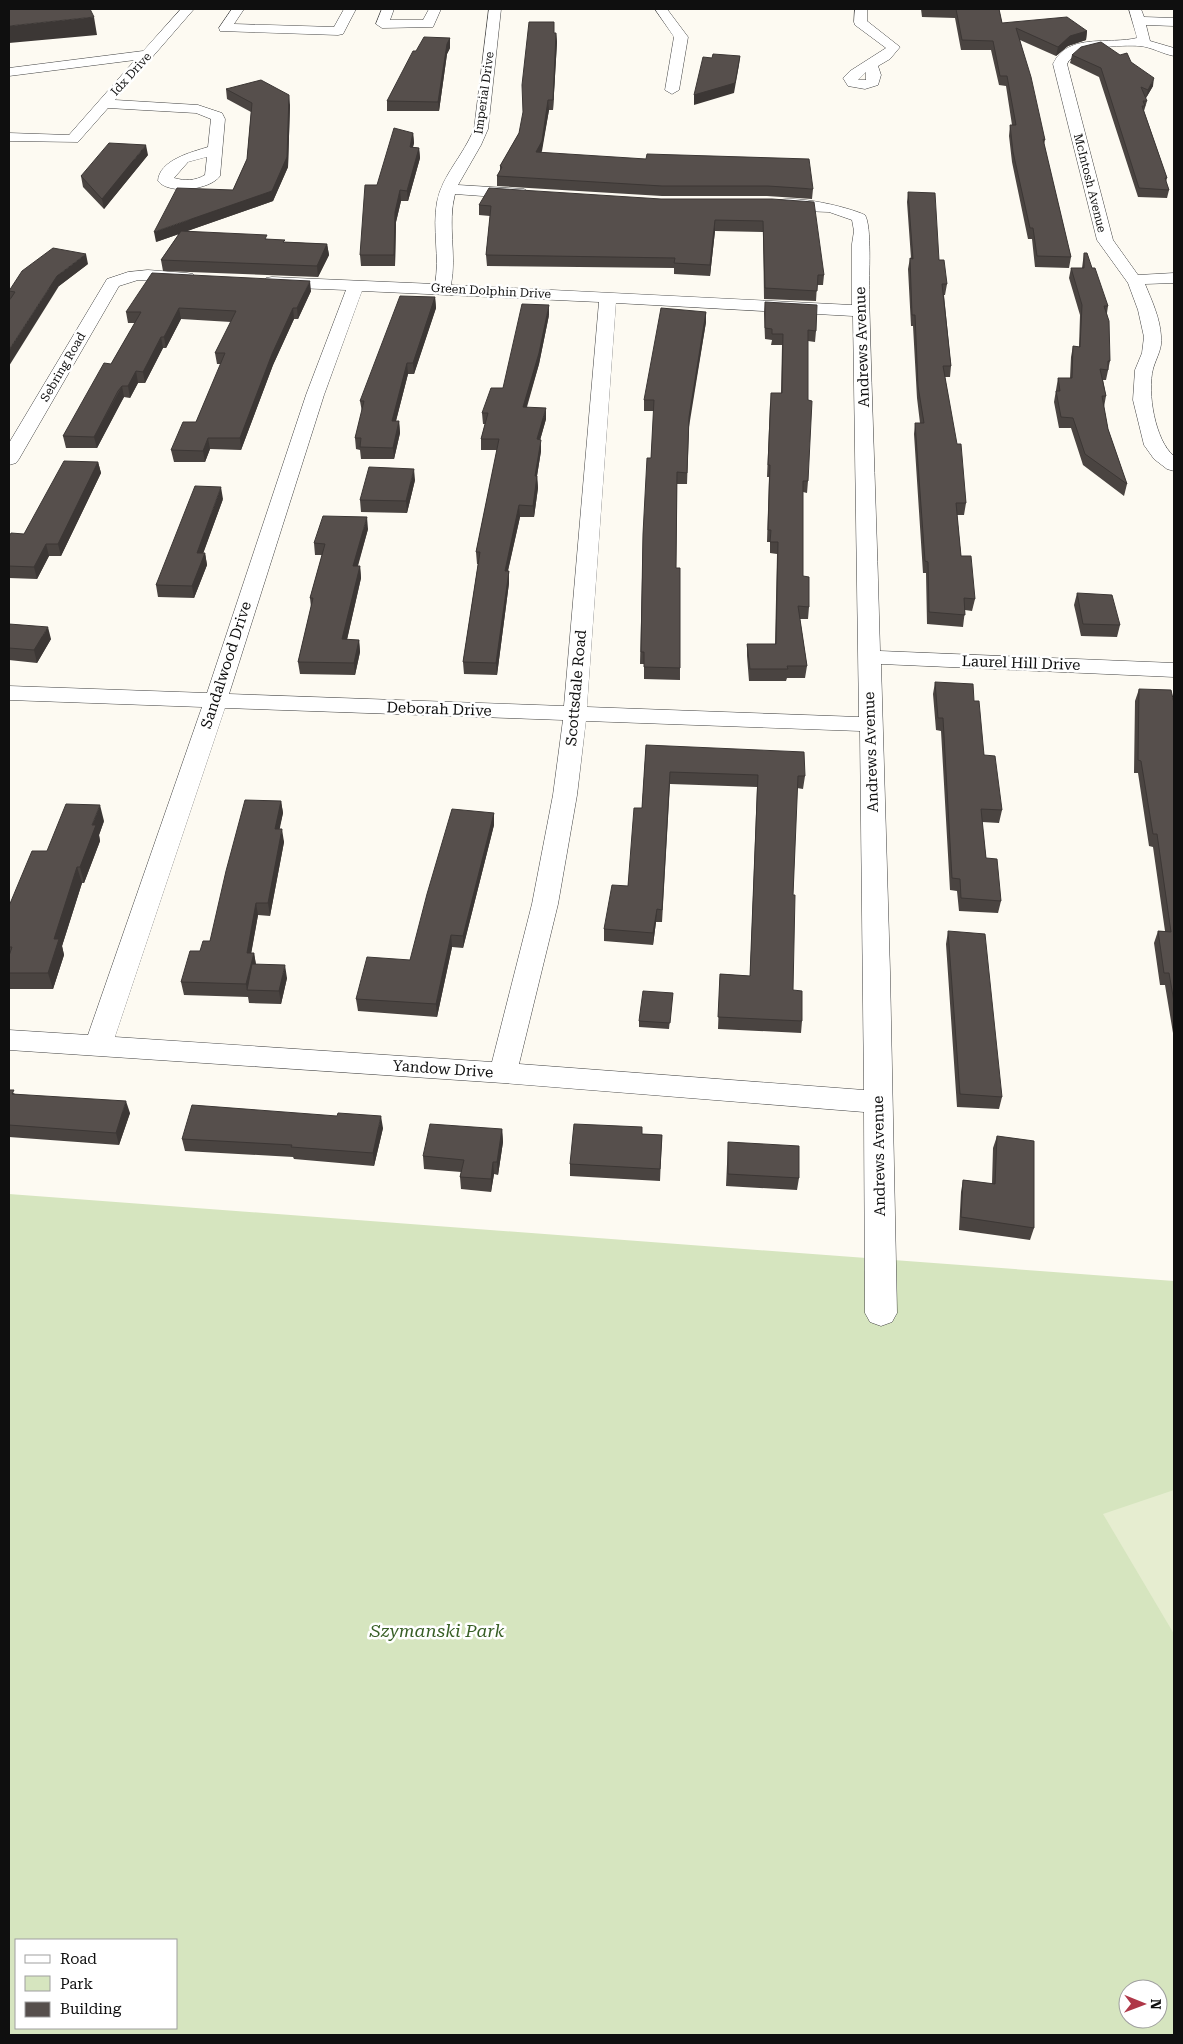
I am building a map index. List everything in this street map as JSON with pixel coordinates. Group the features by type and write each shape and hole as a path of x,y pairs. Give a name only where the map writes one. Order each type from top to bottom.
{"street":[{"name":"Idx Drive","path":"9,136 73,138 188,9"},
{"path":"388,9 382,24 428,24 435,9"},
{"name":"Imperial Drive","path":"442,289 447,272 444,225 448,190 476,145 481,129 495,9"},
{"path":"662,9 681,37 672,90"},
{"path":"861,9 860,22 892,47 890,53 870,64"},
{"path":"1167,9 1173,22"},
{"path":"253,14 236,11 225,28 338,31 348,12"},
{"path":"328,15 348,12"},
{"path":"1139,42 1145,39 1137,15 1173,22"},
{"path":"1139,42 1174,52"},
{"name":"McIntosh Avenue","path":"1139,42 1076,49 1066,54 1060,64 1105,240 1134,280 1144,300 1152,330 1151,353 1144,370 1142,388 1145,413 1154,445 1161,455 1174,465"},
{"path":"9,72 147,55"},
{"path":"104,104 198,109 211,112 218,119 214,150"},
{"path":"448,190 541,196"},
{"name":"Andrews Avenue","path":"759,205 834,208 859,218 862,224 861,311 870,724 878,972 878,1102 882,1313"},
{"name":"Sebring Road","path":"9,460 111,285 121,278 136,276 203,278"},
{"path":"1134,280 1174,278"},
{"name":"Green Dolphin Drive","path":"260,281 608,296 861,311"},
{"name":"Sandalwood Drive","path":"98,1045 315,395 356,285"},
{"name":"Scottsdale Road","path":"503,1073 545,904 565,795 575,714 608,296"},
{"path":"1151,353 1170,355"},
{"name":"Laurel Hill Drive","path":"869,657 1174,670"},
{"name":"Deborah Drive","path":"9,693 214,702 870,724"},
{"name":"Yandow Drive","path":"9,1040 503,1073 878,1102"}],"green space":[{"name":"Szymanski Park","path":"9,1194 1174,1281 1174,2035 9,2035"},
{"path":"1174,1490 1174,1634 1103,1514"}],"building":[{"path":"9,9 90,9 94,17 9,26"},
{"path":"956,9 999,9 1002,23 1067,17 1087,31 1070,36 1058,47 1016,28 1031,77 1045,140 1043,139 1071,257 1037,256 1033,228 1030,228 1013,152 1010,125 1016,125 1007,76 1000,76 993,41 962,40"},
{"path":"529,22 554,22 554,33 556,33 553,100 548,100 542,141 536,152 646,159 647,154 809,159 813,189 768,186 662,186 497,176 502,167 500,166 519,133 523,112 522,85"},
{"path":"424,37 450,38 447,44 438,102 387,101 413,51 416,51"},
{"path":"1101,42 1120,55 1127,53 1131,62 1154,78 1148,90 1141,87 1147,101 1143,101 1145,106 1142,106 1167,178 1165,178 1169,190 1139,188 1101,68 1072,55 1081,47"},
{"path":"713,54 740,56 735,83 694,95 703,57 712,58"},
{"path":"261,80 289,95 287,157 272,191 154,232 177,188 233,190 247,159 252,103 226,89"},
{"path":"394,128 413,133 410,147 419,148 407,191 400,190 395,212 394,255 360,255 365,185 377,185"},
{"path":"109,143 146,145 102,199 81,176"},
{"path":"489,188 661,199 772,199 814,202 824,275 818,275 817,291 765,288 763,221 715,220 710,265 674,263 675,258 486,255 491,206 479,205"},
{"path":"908,192 935,193 939,260 944,260 947,284 942,284 951,366 943,366 957,444 961,444 966,503 956,503 961,556 971,556 975,599 964,598 965,615 929,612 928,562 925,561 915,423 924,423 918,386 915,315 912,315 910,258 913,259"},
{"path":"181,231 267,235 265,239 285,240 283,242 327,244 317,266 161,260"},
{"path":"53,248 86,254 57,276 9,350 9,301 15,292 9,291 22,271"},
{"path":"1084,253 1087,253 1092,268 1095,268 1108,306 1104,306 1109,321 1110,361 1108,361 1108,370 1100,369 1106,396 1102,396 1108,429 1127,484 1085,454 1073,418 1061,417 1056,391 1060,391 1058,378 1072,378 1073,346 1080,347 1082,305 1071,268 1084,268"},
{"path":"152,273 310,281 297,308 293,308 272,354 240,438 208,438 203,451 171,450 183,422 196,422 225,353 215,353 236,311 179,308 143,372 136,371 128,386 122,386 118,391 94,437 63,436 104,363 111,364 141,312 126,312"},
{"path":"400,296 435,297 413,363 407,363 392,421 399,421 393,448 360,447 361,438 355,438 364,401 360,401"},
{"path":"765,302 817,305 816,331 808,330 808,400 812,401 808,481 803,481 803,576 809,577 809,607 798,606 807,666 787,666 788,669 750,669 747,644 776,644 778,542 770,542 771,530 768,530 770,465 768,465 771,393 782,393 783,334 772,334 772,329 765,328"},
{"path":"522,304 549,305 539,353 523,407 546,408 537,439 541,440 535,476 537,476 533,506 519,505 505,571 509,571 496,663 463,662 480,552 476,552 499,439 481,439 488,413 482,413 491,388 503,388"},
{"path":"661,308 706,312 689,417 687,473 677,472 676,568 680,568 680,668 644,667 644,652 641,652 643,534 647,458 651,458 654,400 644,400"},
{"path":"64,461 98,462 58,544 46,544 34,567 9,566 9,537 11,533 24,534"},
{"path":"369,467 414,469 406,501 360,500"},
{"path":"195,486 221,487 197,553 205,553 192,586 156,585"},
{"path":"323,516 367,517 353,566 360,566 342,639 359,640 354,663 298,662 313,598 310,598 325,544 314,543"},
{"path":"1077,593 1112,595 1120,625 1083,624"},
{"path":"9,624 48,627 34,650 9,648"},
{"path":"935,682 973,684 974,701 979,701 984,755 995,756 1002,810 981,809 986,858 997,859 1001,901 961,898 960,879 952,878 943,718 938,718"},
{"path":"1139,689 1171,690 1174,703 1174,1002 1169,973 1164,973 1158,931 1171,932 1157,834 1153,834 1141,761 1138,760"},
{"path":"646,745 804,752 805,776 798,776 793,895 795,895 793,990 802,991 802,1021 718,1017 720,974 750,976 758,775 670,772 662,910 657,909 653,933 604,929 612,885 628,886 634,808 642,808"},
{"path":"245,800 281,801 275,829 282,829 268,903 256,903 247,953 254,953 246,984 181,982 190,951 200,951 203,941 210,941"},
{"path":"66,804 100,805 92,825 96,825 80,867 77,867 54,939 59,939 48,973 9,973 9,956 12,947 9,947 9,906 32,851 47,851"},
{"path":"452,809 494,813 463,936 451,935 436,1004 356,999 367,957 410,960"},
{"path":"948,931 985,934 1002,1097 960,1094"},
{"path":"252,964 285,965 279,991 247,990"},
{"path":"643,991 673,993 670,1023 639,1021"},
{"path":"9,1090 14,1090 12,1094 126,1101 116,1133 9,1125"},
{"path":"192,1105 337,1116 338,1113 381,1116 373,1153 291,1147 292,1145 182,1139"},
{"path":"430,1124 502,1129 497,1162 493,1162 491,1179 460,1177 464,1160 423,1156"},
{"path":"574,1124 642,1127 642,1134 662,1135 660,1169 570,1164"},
{"path":"997,1136 1034,1141 1034,1228 961,1217 963,1180 995,1184"},
{"path":"728,1142 799,1146 799,1178 728,1174"}]}
